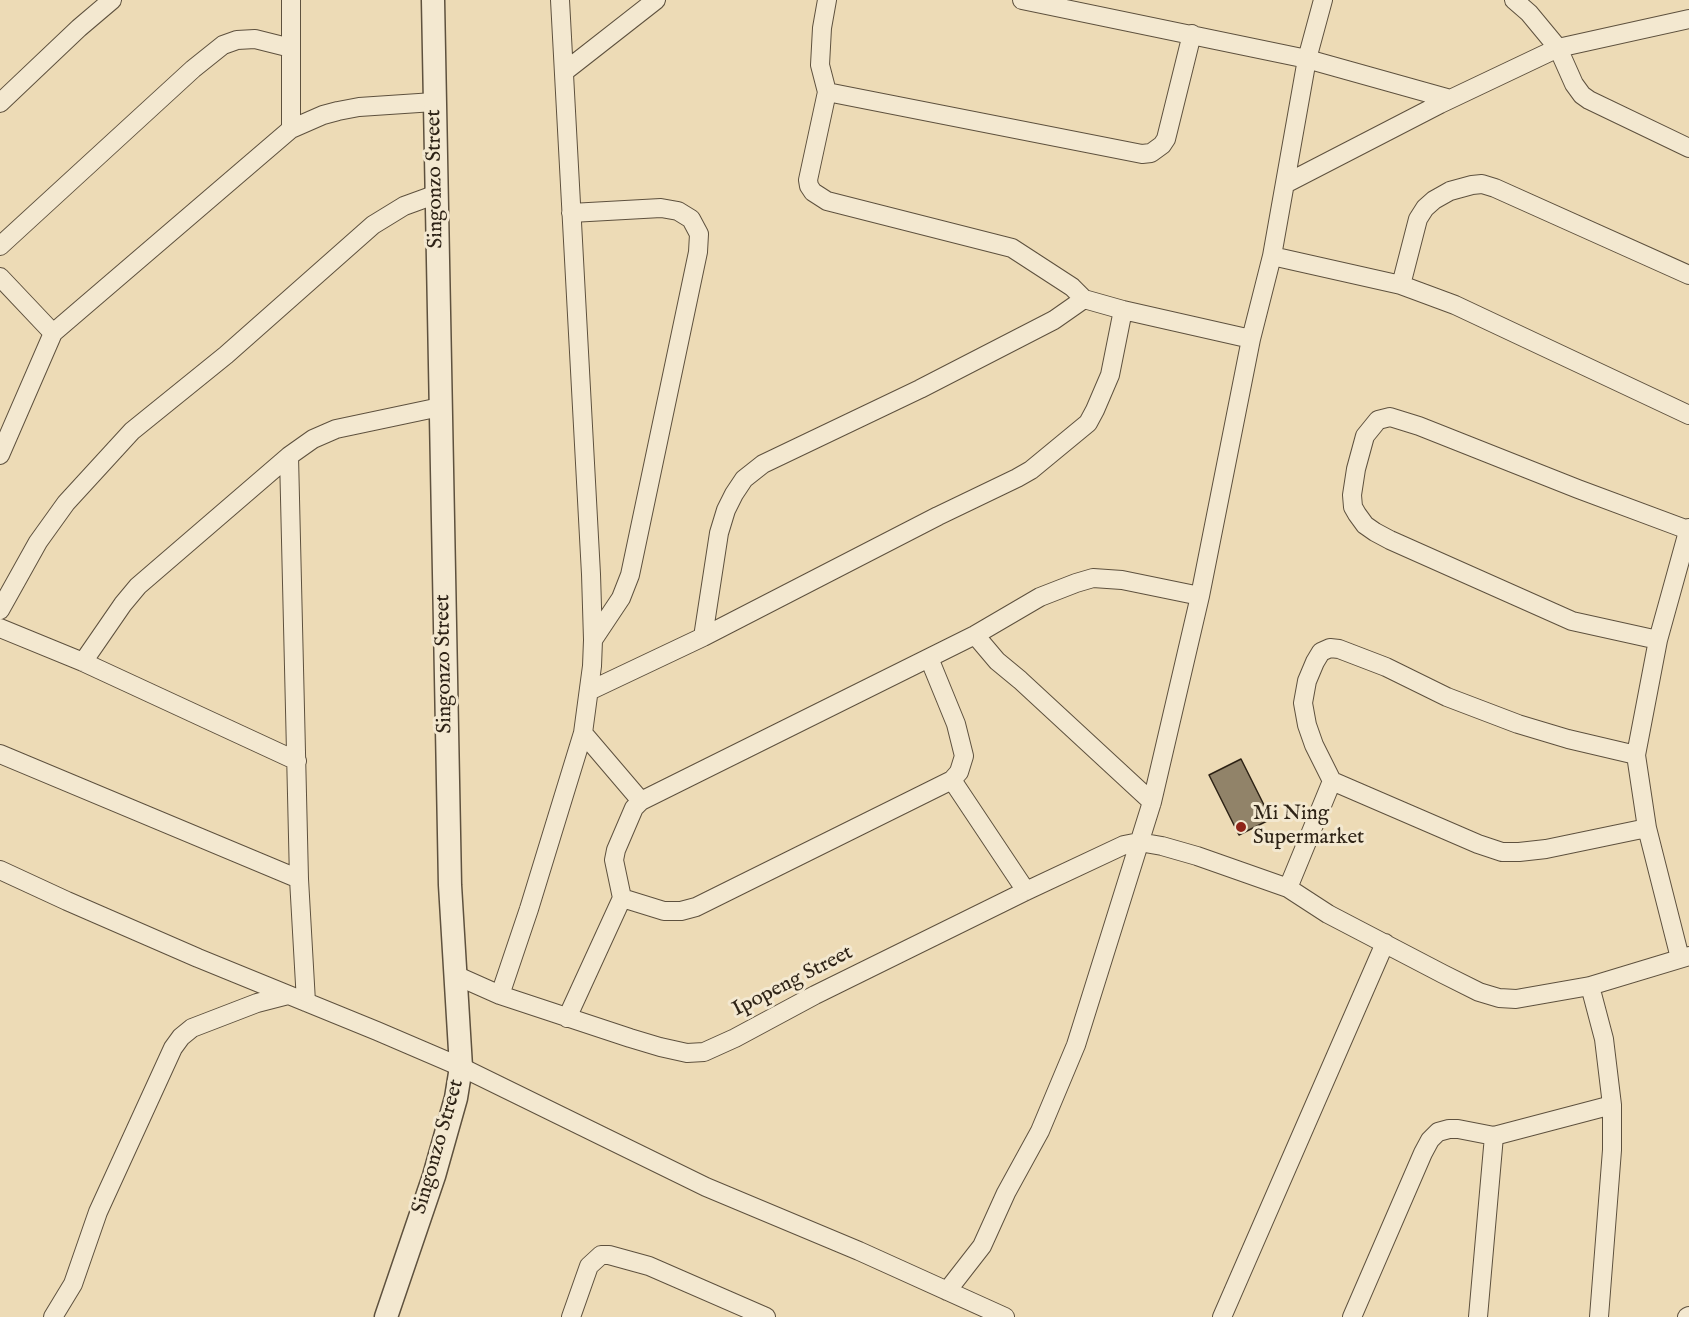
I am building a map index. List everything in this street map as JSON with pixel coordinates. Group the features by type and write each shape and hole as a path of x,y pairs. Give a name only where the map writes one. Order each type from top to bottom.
{"street":[{"path":"0,103 112,0"},
{"path":"291,0 291,129"},
{"name":"Singonzo Street","path":"386,1317 434,1176 456,1098 461,1067 450,885 433,0"},
{"path":"500,995 530,909 583,733 593,640 560,0"},
{"path":"564,72 656,0"},
{"path":"827,0 822,28 820,65 827,92 808,180 809,186 818,196 827,201 856,209 1012,248 1072,287 1084,299 1251,339"},
{"path":"1022,0 1307,59 1450,99"},
{"path":"947,1291 982,1246 1006,1193 1040,1131 1076,1045 1152,802 1200,596 1251,339 1272,256 1307,59 1323,0"},
{"path":"1514,0 1558,48 1574,84 1582,95 1588,100 1689,148"},
{"path":"1285,184 1450,99 1558,48 1689,19"},
{"path":"827,92 1142,154 1151,153 1166,139 1192,34"},
{"path":"0,246 169,91 223,45 237,40 255,39 291,48"},
{"path":"0,455 53,333 291,129 323,114 359,107 434,102"},
{"path":"1401,285 1418,219 1425,208 1450,190 1472,184 1482,184 1495,189 1689,275"},
{"path":"0,610 38,542 66,503 132,431 226,355 373,225 404,206 437,194"},
{"path":"571,213 669,209 692,219 699,234 696,263 630,575 621,598 593,640"},
{"path":"1272,256 1401,285 1455,305 1689,415"},
{"path":"0,277 53,333"},
{"path":"703,637 719,533 726,510 744,479 763,465 910,394 1054,320 1084,299"},
{"path":"589,692 703,637 1031,470 1088,423 1110,375 1123,310"},
{"path":"83,662 138,586 289,456 313,439 336,429 440,407"},
{"path":"1139,842 1197,856 1288,888 1328,914 1479,992 1498,998 1516,999 1590,986 1684,957 1647,828 1636,755 1658,640 1689,529 1578,489 1409,423 1390,417 1378,420 1365,436 1352,495 1353,507 1365,525 1401,545 1572,621 1658,640"},
{"path":"289,456 299,879 306,1002"},
{"path":"567,1018 622,898 614,860 634,808 641,801 975,635 1040,597 1076,583 1093,578 1122,580 1200,596"},
{"path":"0,628 83,662 297,760"},
{"path":"975,635 997,661 1152,802"},
{"path":"1636,755 1568,739 1518,724 1447,697 1339,649 1330,648 1321,652 1307,681 1303,703 1307,725 1332,781 1478,844 1502,852 1546,849 1647,828"},
{"path":"622,898 664,911 681,911 696,907 952,780 959,772 964,756 956,724 929,658"},
{"path":"583,733 641,801"},
{"path":"0,753 299,879"},
{"path":"952,780 1026,891"},
{"path":"1288,888 1332,781"},
{"name":"Ipopeng Street","path":"456,975 500,995 660,1047 687,1053 704,1052 1026,891 1124,845 1139,842"},
{"path":"0,870 187,953 461,1067 706,1186 859,1251 1005,1317"},
{"path":"1222,1317 1385,943"},
{"path":"1590,986 1604,1040 1612,1105 1612,1150 1599,1317"},
{"path":"53,1317 73,1284 98,1212 173,1048 181,1037 192,1028 257,1003 288,995"},
{"path":"1352,1317 1423,1153 1430,1140 1438,1132 1449,1129 1494,1136 1612,1105"},
{"path":"1478,1317 1494,1136"},
{"path":"571,1317 589,1266 601,1256 609,1255 649,1266 766,1317"}],"building":[{"path":"1241,759 1271,819 1239,835 1209,775"}],"place":[{"name":"Mi Ning Supermarket","path":"1241,827"}]}
